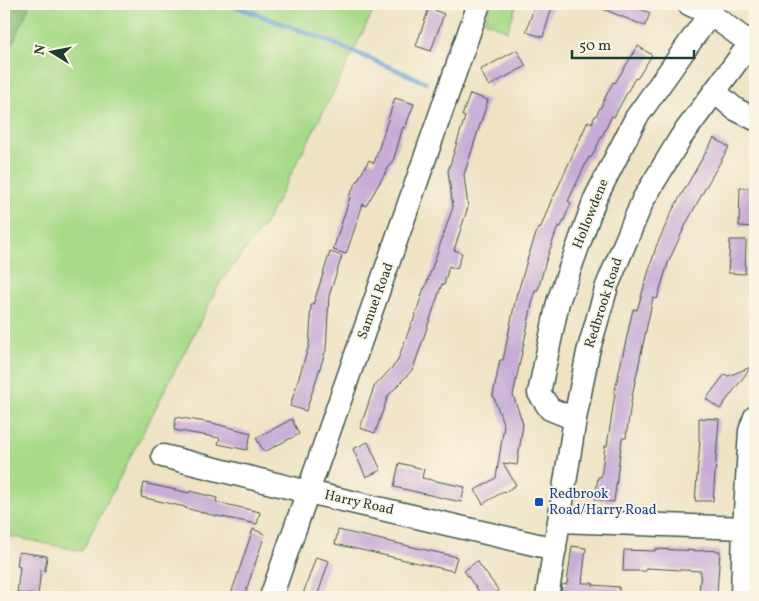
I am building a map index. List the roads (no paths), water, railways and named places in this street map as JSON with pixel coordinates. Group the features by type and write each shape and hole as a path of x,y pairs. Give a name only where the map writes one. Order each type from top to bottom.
{"street":[{"name":"Samuel Road","path":"271,597 479,4"},
{"path":"689,4 710,14 753,40"},
{"name":"Hollowdene","path":"575,419 550,409 539,393 558,302 595,199 636,118 710,14"},
{"name":"Redbrook Road","path":"547,597 575,419 588,352 607,286 643,200 681,137 753,40"},
{"path":"715,92 735,109 755,119"},
{"path":"742,597 750,430 755,418"},
{"name":"Harry Road","path":"163,456 308,492 555,549"},
{"path":"559,521 744,528"}],"waterway":[{"path":"229,4 323,39 425,82"}],"place":[{"name":"Redbrook Road/Harry Road","path":"539,502"}]}
